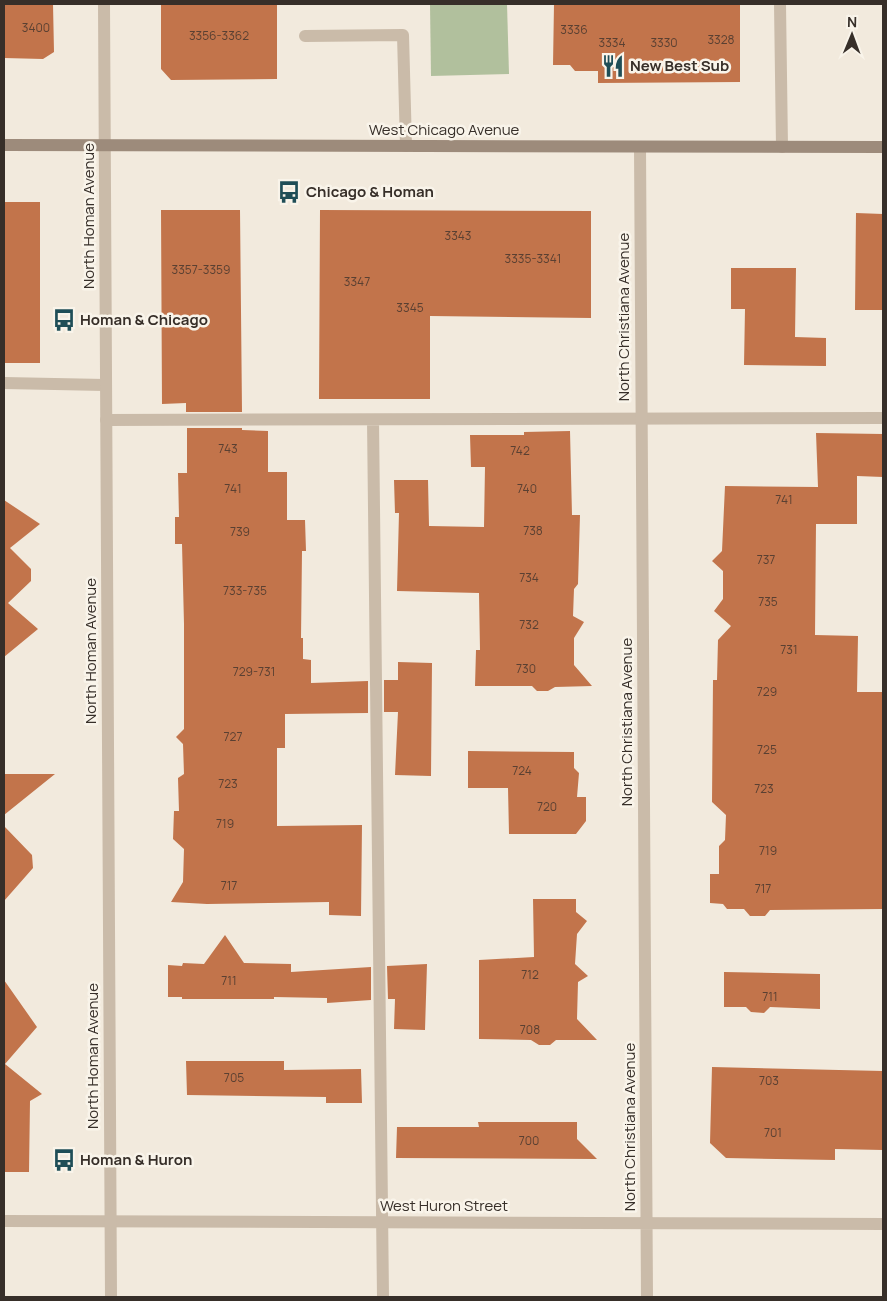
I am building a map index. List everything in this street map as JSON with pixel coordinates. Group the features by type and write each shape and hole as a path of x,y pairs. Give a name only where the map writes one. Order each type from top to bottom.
{"main road":[{"name":"West Chicago Avenue","path":"4,145 883,147"}],"street":[{"name":"North Homan Avenue","path":"104,4 111,1297"},
{"path":"780,4 782,147"},
{"path":"305,36 403,35 406,146"},
{"name":"North Christiana Avenue","path":"640,147 647,1297"},
{"path":"4,383 105,385"},
{"path":"106,420 883,418"},
{"path":"373,420 383,1297"},
{"name":"West Huron Street","path":"4,1221 883,1224"}],"green space":[{"path":"430,4 507,4 509,74 431,76"}],"building":[{"path":"4,4 53,4 54,52 43,59 4,58"},
{"path":"161,4 277,4 277,79 171,80 161,69"},
{"path":"554,4 740,4 740,82 598,83 598,71 575,71 570,65 553,65"},
{"path":"4,202 40,202 40,363 4,363"},
{"path":"161,210 240,210 242,412 186,412 186,403 162,404"},
{"path":"320,210 591,211 591,318 430,316 430,399 319,399"},
{"path":"856,213 883,214 883,310 855,310"},
{"path":"731,268 796,268 795,337 826,338 826,366 744,365 745,309 731,309"},
{"path":"187,428 242,428 242,430 268,431 268,472 287,472 287,520 305,520 306,551 302,551 301,638 303,638 303,659 311,660 311,683 368,681 368,713 285,714 285,748 277,748 277,826 362,825 361,916 329,915 329,902 207,904 171,902 183,882 184,849 173,839 174,811 179,811 178,778 184,774 183,744 176,737 184,729 184,624 182,544 175,544 175,517 179,517 178,473 187,473"},
{"path":"570,431 572,515 580,515 578,584 574,589 573,616 584,622 574,638 574,665 592,686 555,687 548,691 537,691 532,686 475,686 476,650 480,650 479,593 397,591 399,513 395,513 394,480 428,480 429,526 484,527 485,467 471,467 470,435 524,435 524,432"},
{"path":"816,433 883,434 883,477 857,476 857,524 816,524 815,635 858,636 857,692 883,692 883,909 770,910 765,916 750,916 744,909 727,909 723,904 710,903 710,874 719,874 719,846 725,840 726,815 712,802 713,680 717,680 718,640 731,626 714,611 723,599 723,571 712,561 722,551 725,486 818,487"},
{"path":"4,500 40,524 10,548 31,569 31,581 8,603 38,629 4,657"},
{"path":"398,662 432,663 431,776 395,775 398,712 384,712 384,680 398,680"},
{"path":"468,751 574,752 574,768 579,773 577,797 586,797 586,821 576,834 509,834 508,788 468,788"},
{"path":"4,774 55,774 4,815"},
{"path":"4,826 32,855 33,868 4,901"},
{"path":"533,899 576,899 576,912 587,921 577,934 575,964 588,976 578,982 577,1019 597,1040 556,1040 550,1045 539,1045 531,1040 479,1039 479,960 534,957"},
{"path":"225,935 244,963 291,964 291,972 371,967 371,1000 327,1003 327,998 182,999 182,997 168,997 168,965 182,966 183,963 204,964"},
{"path":"427,964 425,1030 394,1029 395,999 388,999 387,966"},
{"path":"724,972 820,974 820,1009 770,1007 764,1013 751,1012 746,1007 724,1007"},
{"path":"4,980 37,1027 5,1064 42,1094 30,1101 29,1172 4,1172"},
{"path":"186,1061 284,1061 284,1070 361,1069 362,1103 326,1103 326,1097 187,1095"},
{"path":"712,1067 883,1071 883,1150 835,1149 835,1160 726,1158 710,1143"},
{"path":"478,1122 577,1122 577,1139 597,1159 396,1158 397,1127 479,1127"}],"place":[{"name":"New Best Sub","path":"613,66"},
{"name":"Chicago & Homan","path":"289,192"},
{"name":"Homan & Chicago","path":"64,320"},
{"name":"Homan & Huron","path":"64,1160"}]}
